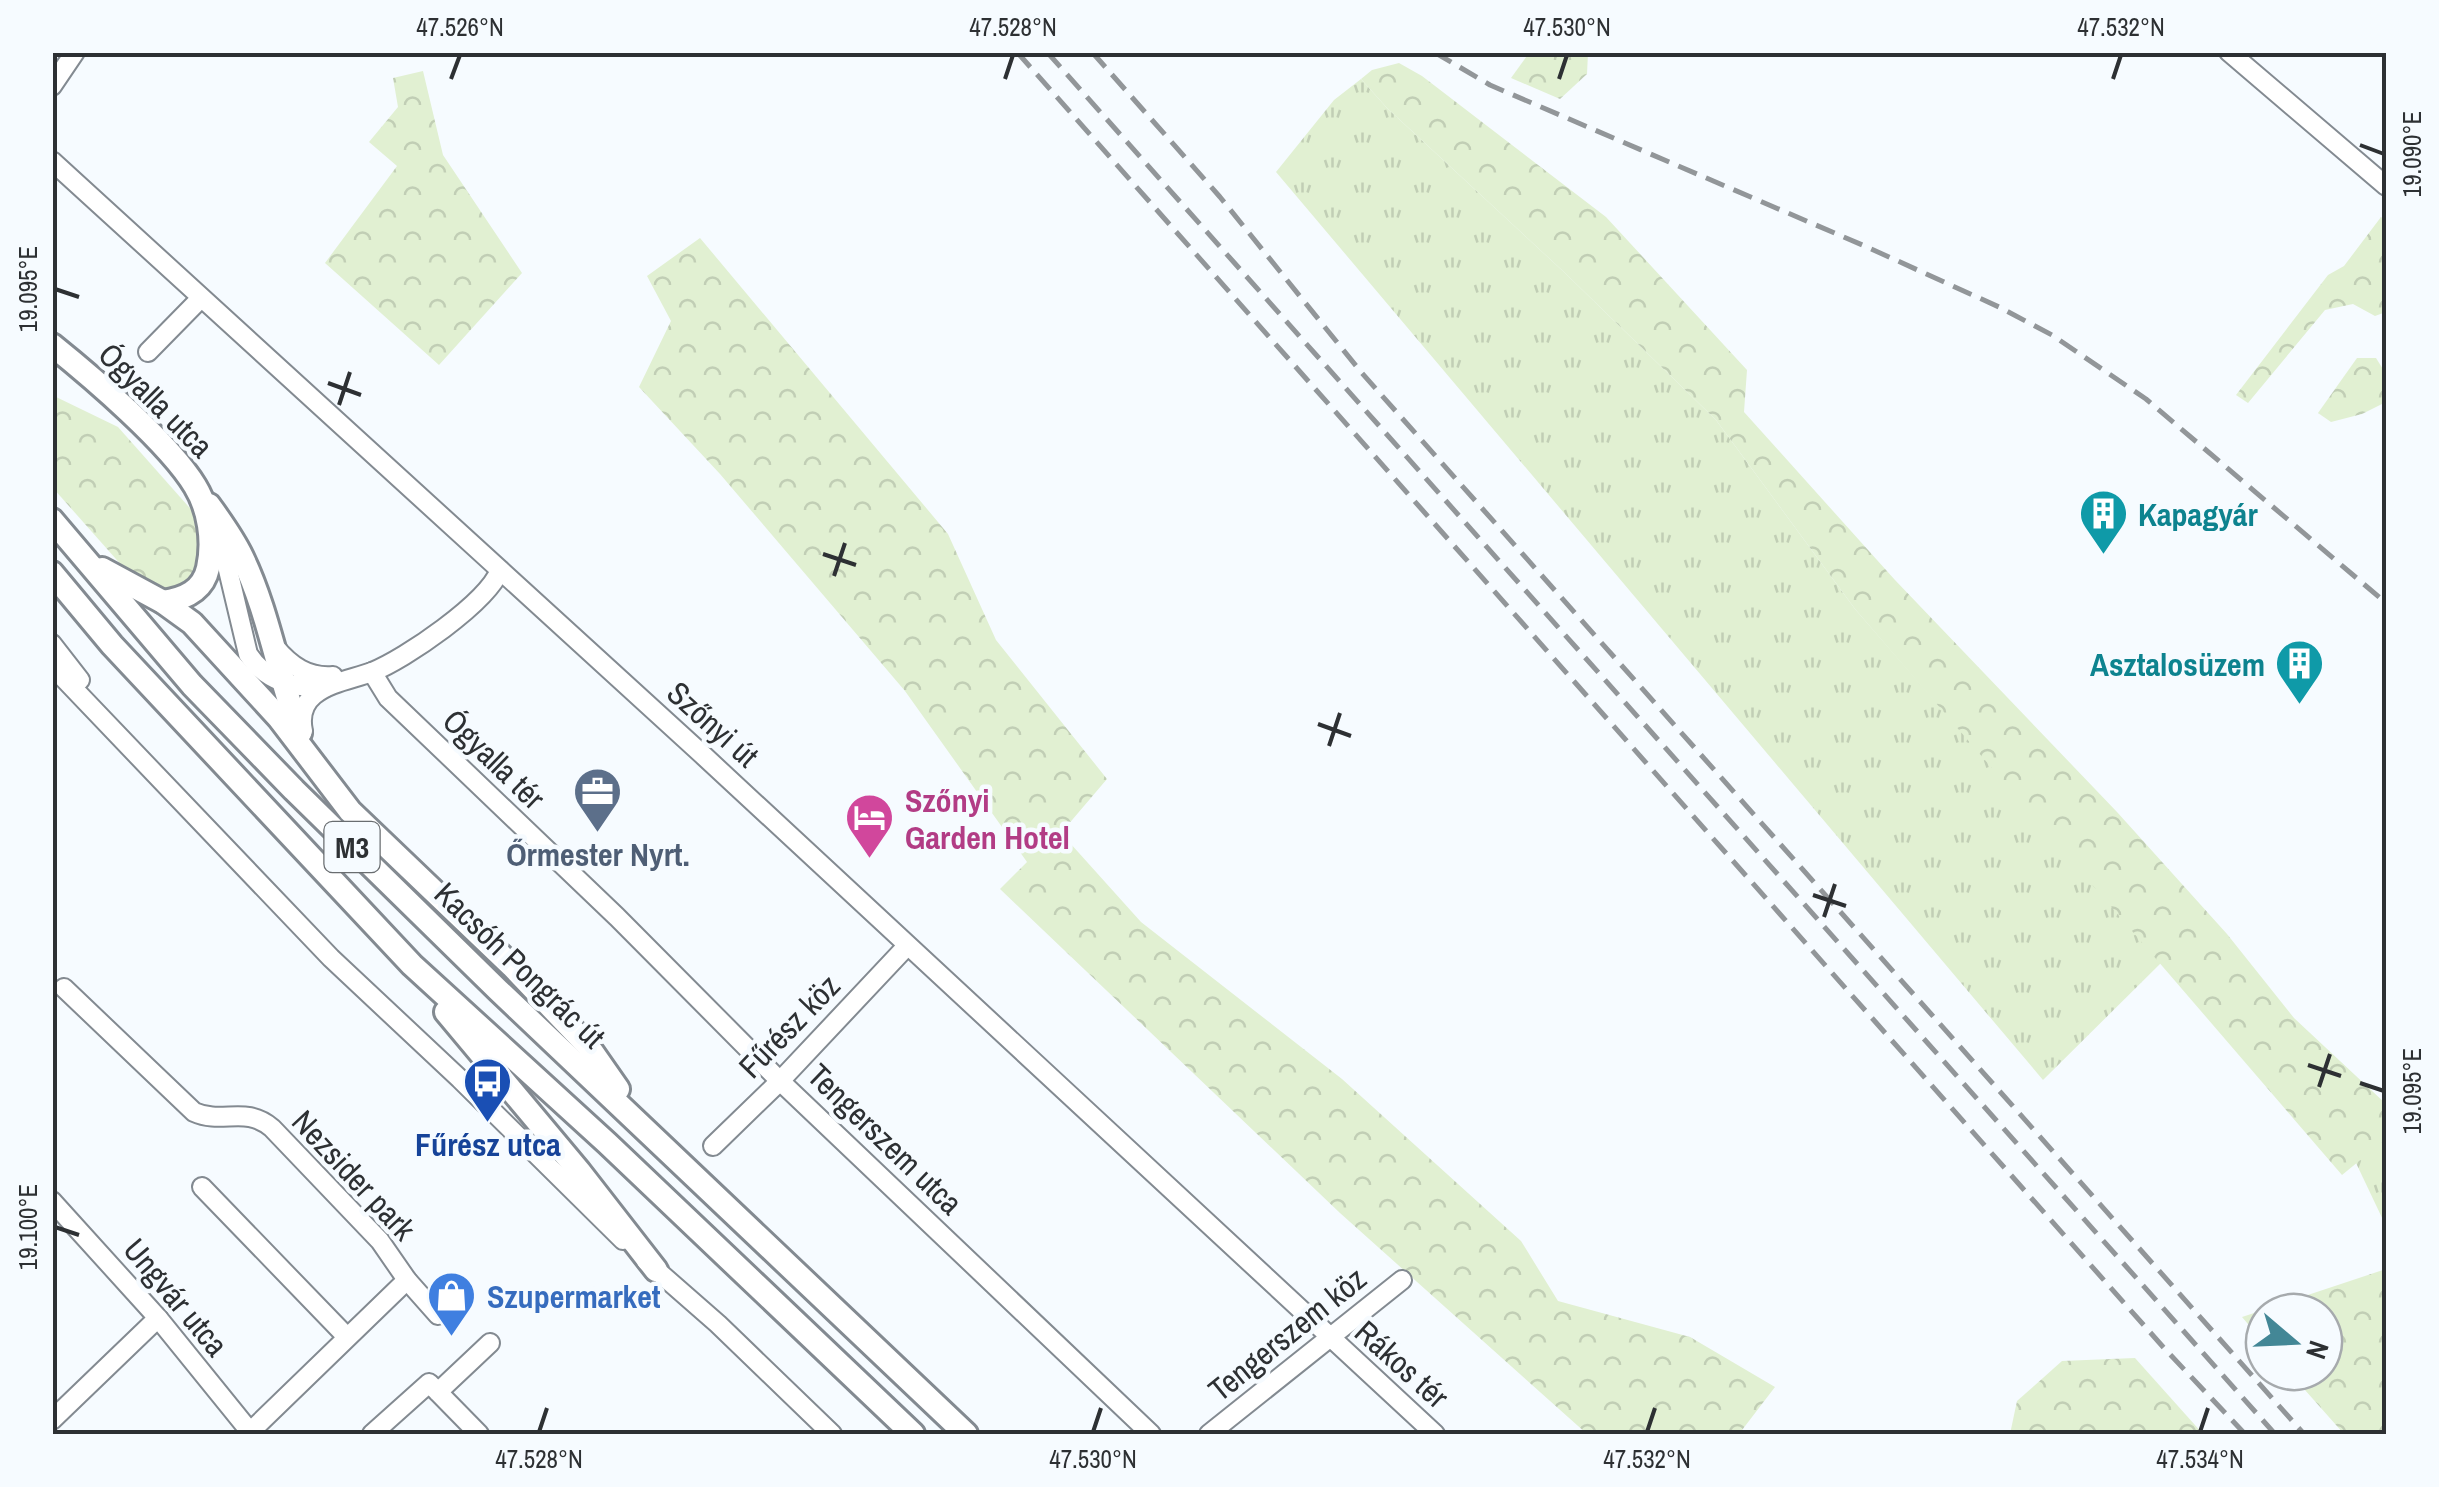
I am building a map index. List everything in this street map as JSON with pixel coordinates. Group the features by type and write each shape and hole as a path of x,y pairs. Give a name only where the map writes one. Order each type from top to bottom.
{"main road":[{"name":"Ógyalla utca","path":"52,345 137,422 200,496 242,556 272,644 281,684 307,751"},
{"path":"162,602 189,595 206,575 212,547 200,496"},
{"name":"Kacsóh Pongrác út","path":"52,520 192,685 294,790 485,978 966,1434"},
{"path":"79,552 192,623 307,751 350,810 512,966 588,1046 642,1126"},
{"name":"M3","path":"52,573 125,659 412,964 607,1142 912,1434"},
{"path":"412,964 452,1020 656,1270"}],"street":[{"path":"52,86 75,52"},
{"path":"2229,52 2386,186"},
{"name":"Szőnyi út","path":"52,162 500,570 1328,1337"},
{"path":"148,352 200,298"},
{"path":"200,496 223,549 248,654 255,665 281,684 327,687"},
{"path":"307,751 302,712 315,694 368,673 422,644 490,586 500,570"},
{"path":"52,644 136,752"},
{"path":"272,644 288,663 313,676 368,673"},
{"path":"52,666 331,958 460,1079 567,1188 718,1324 832,1434"},
{"name":"Ógyalla tér","path":"368,673 388,698 580,884"},
{"name":"Tengerszem utca","path":"580,884 780,1081 1151,1434"},
{"name":"Fűrész köz","path":"713,1146 780,1081 906,946"},
{"name":"Nezsider park","path":"64,988 194,1112 206,1118 260,1118 380,1240 407,1280 438,1315"},
{"path":"202,1187 347,1337"},
{"name":"Ungvár utca","path":"56,1210 158,1318 243,1431"},
{"name":"Nezsider park","path":"243,1431 407,1280"},
{"name":"Tengerszem köz","path":"1209,1434 1402,1280"},
{"path":"52,1420 158,1318"},
{"name":"Rákos tér","path":"1328,1337 1435,1434"},
{"path":"438,1392 490,1343"},
{"path":"372,1434 430,1383 479,1434"}],"green space":[{"path":"1529,53 1588,53 1587,74 1560,99 1511,78"},
{"path":"1399,63 1422,76 1606,217 1747,370 1744,412 1895,580 2117,812 2227,934 2294,1018 2386,1104 2386,1139 2342,1175 1855,609 1716,420 1361,79 1372,70"},
{"path":"423,71 443,155 522,273 439,365 325,263 397,166 369,142 398,107 393,78"},
{"path":"1361,79 1716,420 1855,609 2162,962 2043,1080 1276,172 1334,100"},
{"path":"2381,217 2386,222 2386,312 2375,316 2353,304 2325,310 2248,403 2236,395 2328,275 2344,266"},
{"path":"700,238 948,534 996,640 1107,779 1061,833 1141,922 1342,1079 1521,1241 1558,1301 1690,1337 1775,1387 1739,1434 1587,1434 1340,1213 1000,889 1027,862 905,691 720,474 639,387 671,321 647,276"},
{"path":"2357,358 2376,358 2386,374 2386,402 2362,414 2331,422 2318,413"},
{"path":"52,395 118,427 196,515 203,531 201,570 175,595 139,585 53,488"},
{"path":"2386,1115 2386,1221 2384,1222 2347,1144"},
{"path":"2386,1269 2386,1434 2344,1434 2307,1392 2344,1392 2344,1292 2317,1292"},
{"path":"2135,1358 2203,1434 2010,1434 2017,1401 2062,1361"}],"railway":[{"path":"1017,52 2164,1348 2245,1434"},
{"path":"1047,52 2275,1434"},
{"path":"1092,52 1220,197 1361,372 2304,1434"},
{"path":"1434,52 1490,85 1867,247 2052,335 2146,399 2386,603"}],"place":[{"name":"Kapagyár","path":"2103,556"},
{"name":"Asztalosüzem","path":"2300,706"},
{"name":"Őrmester Nyrt.","path":"598,834"},
{"name":"Szőnyi Garden Hotel","path":"870,860"},
{"name":"Fűrész utca","path":"488,1124"},
{"name":"Szupermarket","path":"452,1338"}]}
